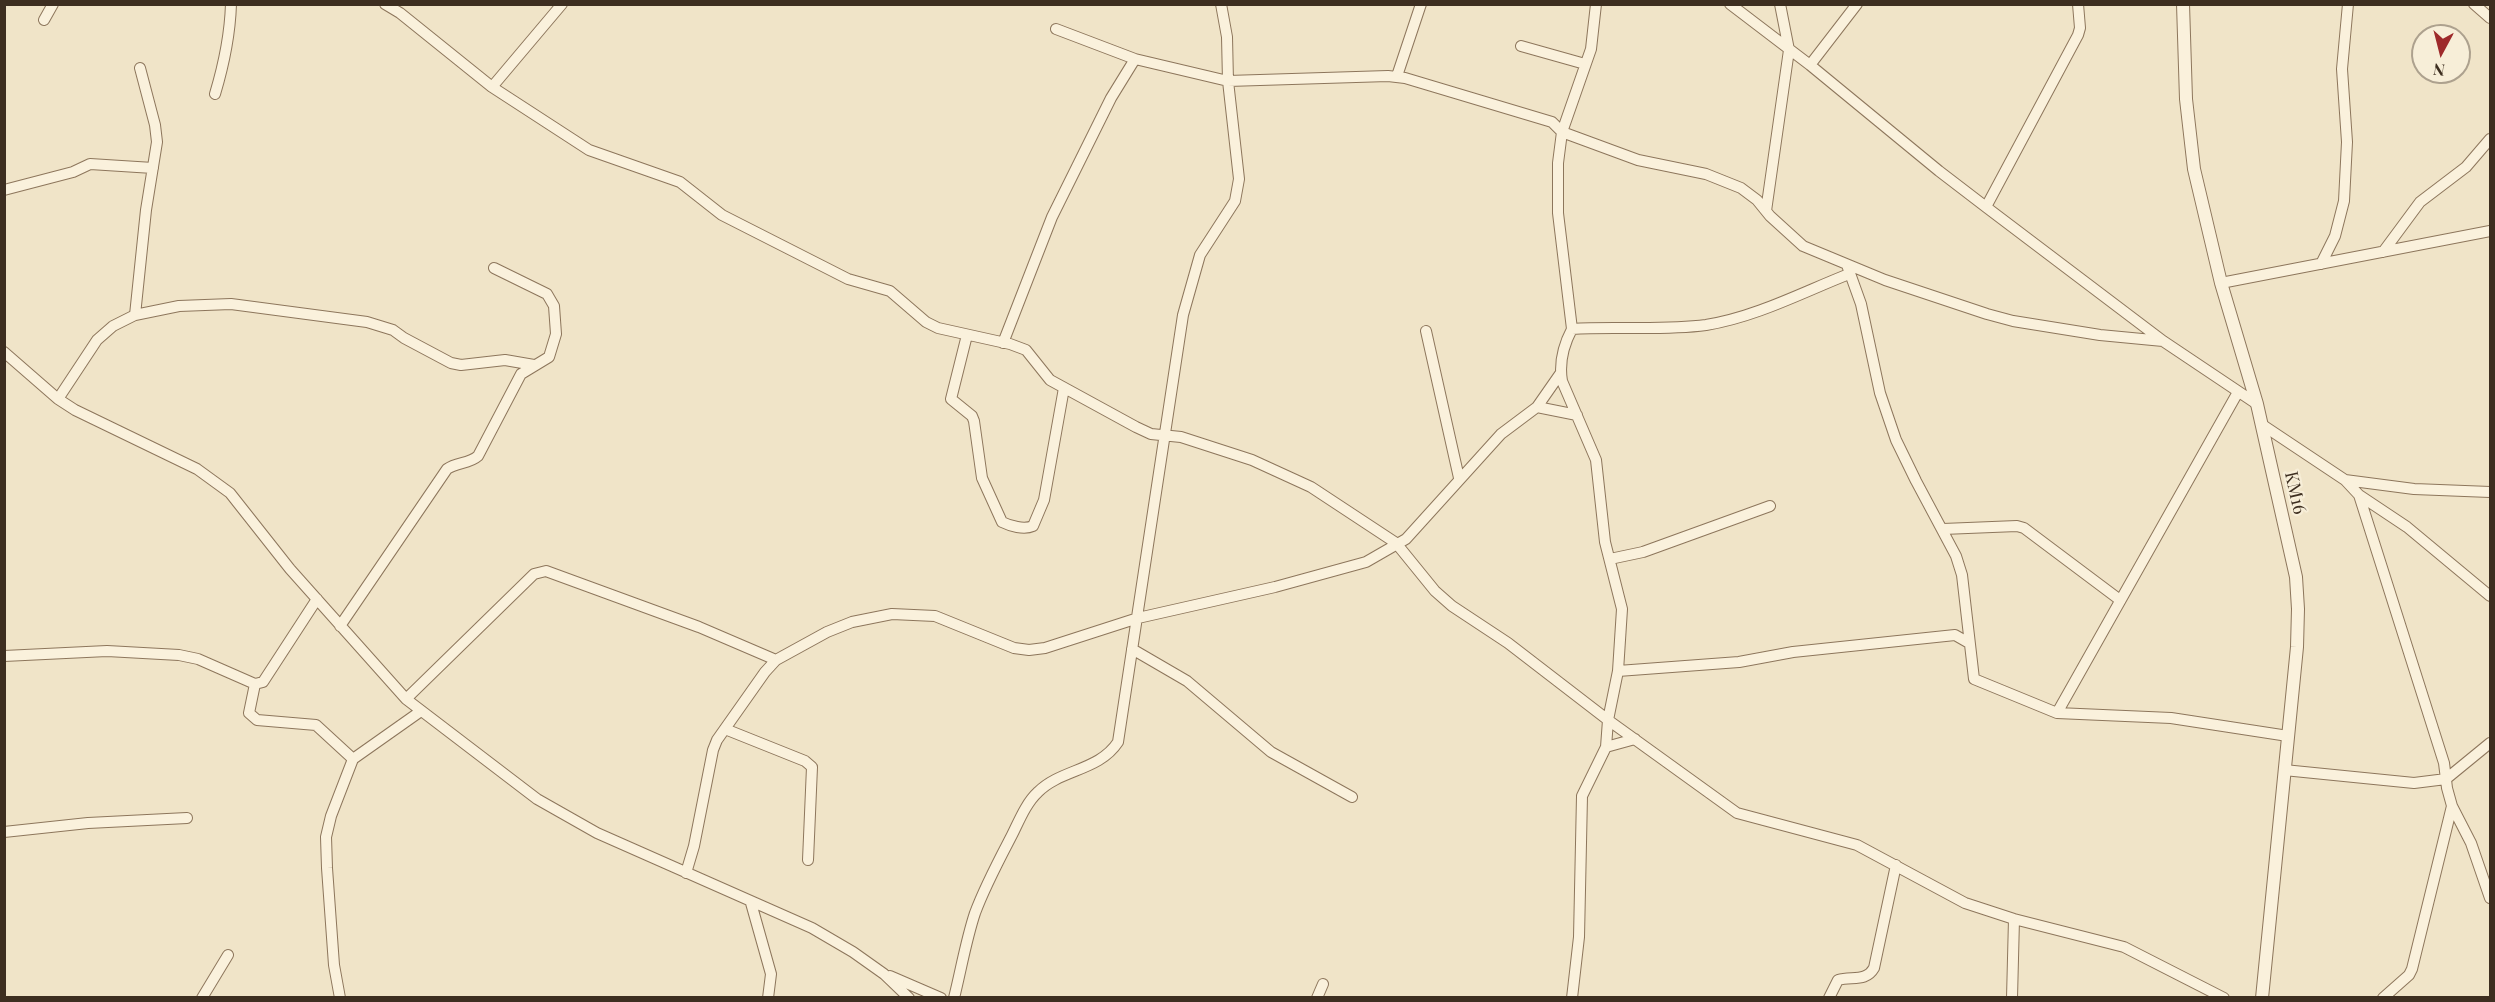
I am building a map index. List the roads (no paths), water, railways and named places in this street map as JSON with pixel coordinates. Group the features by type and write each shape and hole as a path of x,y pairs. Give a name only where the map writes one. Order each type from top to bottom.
{"street":[{"path":"44,21 53,4"},
{"path":"214,94 224,64 231,27 231,4"},
{"path":"385,4 400,13 492,87 589,150 680,182 722,215 774,244 848,279 890,291 926,322 954,333 1026,350 1050,380 1136,427 1151,434 1181,437 1252,460 1311,487 1396,543 1435,591 1452,606 1508,643 1608,720 1743,816 1841,839 1857,845 1948,896 2014,919 2124,947 2224,998"},
{"path":"492,87 562,4"},
{"path":"954,998 975,915 990,877 1028,804 1051,782 1098,762 1111,752 1118,742 1183,315 1200,255 1227,215 1238,191 1239,179 1228,81 1227,37 1221,4"},
{"path":"1397,76 1421,4"},
{"path":"1572,998 1579,937 1582,795 1606,747 1608,720 1618,671 1622,609 1605,542 1596,460 1560,374 1563,351 1572,329 1557,188 1562,132 1591,49 1596,4"},
{"path":"1731,4 1986,207 2163,341 2257,405"},
{"path":"1766,211 1789,50 1780,4"},
{"path":"1810,65 1857,4"},
{"path":"1986,207 2078,35 2080,28 2078,4"},
{"name":"KM16","path":"2183,4 2186,99 2193,159 2222,283 2257,405 2296,577 2297,647 2262,998"},
{"path":"2321,264 2335,236 2344,201 2347,142 2342,69 2348,4"},
{"path":"2474,4 2490,18"},
{"path":"1056,29 1135,59 1228,81 1397,76 1552,122 1562,132 1638,160 1724,180 1749,193 1803,246 1848,269 2013,321 2100,335 2163,341"},
{"path":"1521,46 1585,64"},
{"path":"1002,343 1056,207 1111,98 1135,59"},
{"path":"135,315 146,210 157,142 155,125 140,68"},
{"path":"2383,252 2420,202 2466,167 2490,139"},
{"path":"4,190 73,172 90,164 153,168"},
{"path":"2222,283 2490,231"},
{"path":"340,626 447,469 459,462 472,461 478,456 521,374 549,357 553,349 556,334 554,306 548,294 494,268"},
{"path":"1572,329 1658,328 1708,324 1762,310 1848,269"},
{"path":"1848,269 1861,304 1880,393 1896,440 1956,556 1962,575 1974,679 2057,713 2171,718 2288,736"},
{"path":"58,399 97,340 113,326 135,315 179,306 205,304 267,308 389,328 451,363 460,365 505,360 534,365"},
{"path":"1426,331 1459,478"},
{"path":"967,335 951,399 972,416 985,485 1002,522 1008,525 1029,528 1033,526 1042,508 1064,388"},
{"path":"4,352 58,399 214,479 230,493 317,599 405,699 537,799 597,833 812,928 854,952 884,974 909,998"},
{"path":"686,873 694,846 713,750 725,729 776,660 826,632 852,622 892,614 935,616 993,641 1029,650 1045,648 1138,618 1275,587 1366,562 1406,539 1501,434 1537,407 1560,374"},
{"path":"2057,713 2238,392"},
{"path":"1537,407 1577,415"},
{"path":"2261,424 2345,480 2359,495 2407,527 2490,596"},
{"path":"2345,480 2414,489 2490,492"},
{"path":"2359,495 2444,763 2452,806 2470,843 2490,898"},
{"path":"1610,559 1643,552 1770,506"},
{"path":"1942,529 2017,526 2024,528 2120,600"},
{"path":"405,699 534,574 546,571 699,627 776,660"},
{"path":"4,656 107,651 179,655 198,659 255,684 263,681 317,599"},
{"path":"1955,635 1967,621"},
{"path":"1618,671 1739,662 1793,652 1955,635 1969,643"},
{"path":"1132,649 1187,681 1271,752 1352,797"},
{"path":"255,684 249,713 251,716 257,720 316,725 353,759"},
{"path":"340,998 334,965 326,837 335,801 353,759 421,711"},
{"path":"725,729 805,761 812,767 808,860"},
{"path":"1606,747 1635,739"},
{"path":"2284,770 2414,783 2446,779 2490,743"},
{"path":"2383,998 2409,975 2412,969 2452,806"},
{"path":"4,832 187,818"},
{"path":"1829,998 1838,980 1866,978 1874,968 1896,865"},
{"path":"751,903 771,974 768,998"},
{"path":"2012,998 2014,919"},
{"path":"202,998 228,955"},
{"path":"884,974 941,998"},
{"path":"1317,998 1323,984"}]}
